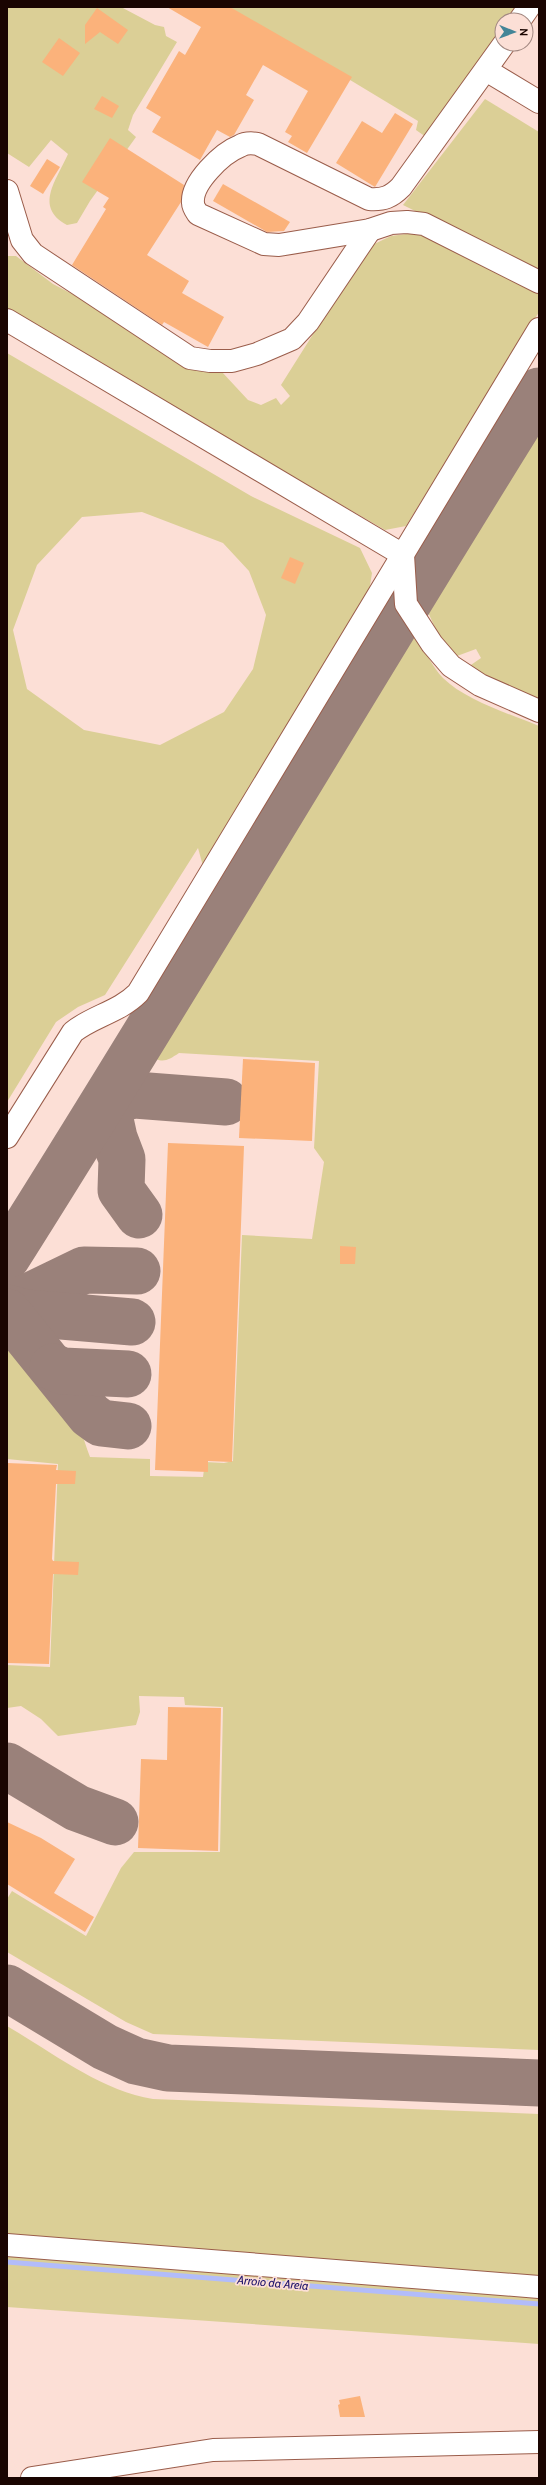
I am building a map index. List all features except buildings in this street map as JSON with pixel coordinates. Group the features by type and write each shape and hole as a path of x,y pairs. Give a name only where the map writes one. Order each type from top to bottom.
{"lane":[{"path":"498,52 401,187 391,196 381,200 369,199 254,143 239,146 207,170 193,195 193,205 198,214 264,244 278,245 370,230 391,223 424,224 539,282"},
{"path":"486,70 539,102"},
{"path":"7,191 22,240 33,254 190,358 210,361 232,361 257,354 292,339 308,322 370,230"},
{"path":"7,320 403,555"},
{"path":"7,1137 73,1032 87,1021 127,1004 138,993 539,328"},
{"path":"403,555 406,604 432,644 451,666 480,685 539,711"},
{"path":"7,2245 539,2287"},
{"path":"32,2478 213,2450 539,2442"}],"shaded area":[{"path":"7,7 121,7 155,25 164,27 166,36 177,42 133,115 128,130 136,137 90,201 77,223 67,225 57,218 52,210 50,202 54,184 68,154 51,140 29,167 7,153"},
{"path":"229,7 521,7 517,12 494,12 494,44 426,137 416,130 418,121"},
{"path":"485,99 539,132 539,270 534,270 403,205"},
{"path":"421,232 539,291 539,312 406,526 385,530 7,312 7,256 16,256 53,284 222,372 248,400 261,405 276,398 281,405 290,396 281,385 368,247 391,236"},
{"path":"7,353 251,496 360,548 372,573 368,598 203,866 198,848 105,995 78,1007 56,1022 7,1102","holes":["142,512 223,543 249,571 266,615 253,669 224,712 160,745 84,730 27,689 13,630 37,565 82,517"]},
{"path":"539,418 539,705 468,667 481,658 476,649 457,656 437,632 427,610 432,595"},
{"path":"406,638 418,639 436,670 452,686 488,706 539,726 539,2050 153,2034 126,2022 7,1952 7,1899 12,1891 86,1936 121,1868 134,1852 220,1852 223,1707 185,1705 184,1697 139,1696 140,1712 136,1725 58,1736 41,1719 21,1706 7,1708 7,1665 50,1667 58,1464 7,1459 7,1344 38,1370 65,1401 80,1429 90,1457 150,1459 150,1476 203,1477 205,1462 224,1463 233,1461 242,1235 312,1239 324,1162 314,1148 319,1061 179,1053 168,1060 157,1060 149,1055 394,652"},
{"path":"7,2026 96,2079 134,2095 153,2099 539,2114 539,2279 7,2240"},
{"path":"7,2253 539,2294 539,2344 7,2307"}],"waterway":[{"name":"Arroio da Areia","path":"7,2262 539,2304"}],"taxiway":[{"path":"7,1257 539,391"},
{"path":"139,1215 121,1190 122,1159 114,1138 106,1101 135,1095 226,1102"},
{"path":"7,1300 20,1300 28,1297 84,1270 137,1271"},
{"path":"7,1308 26,1313 132,1322"},
{"path":"7,1312 90,1415 101,1423 128,1426"},
{"path":"53,1367 63,1371 128,1374"},
{"path":"7,1766 77,1808 115,1822"},
{"path":"7,1988 105,2047 136,2061 168,2068 539,2083"}]}
